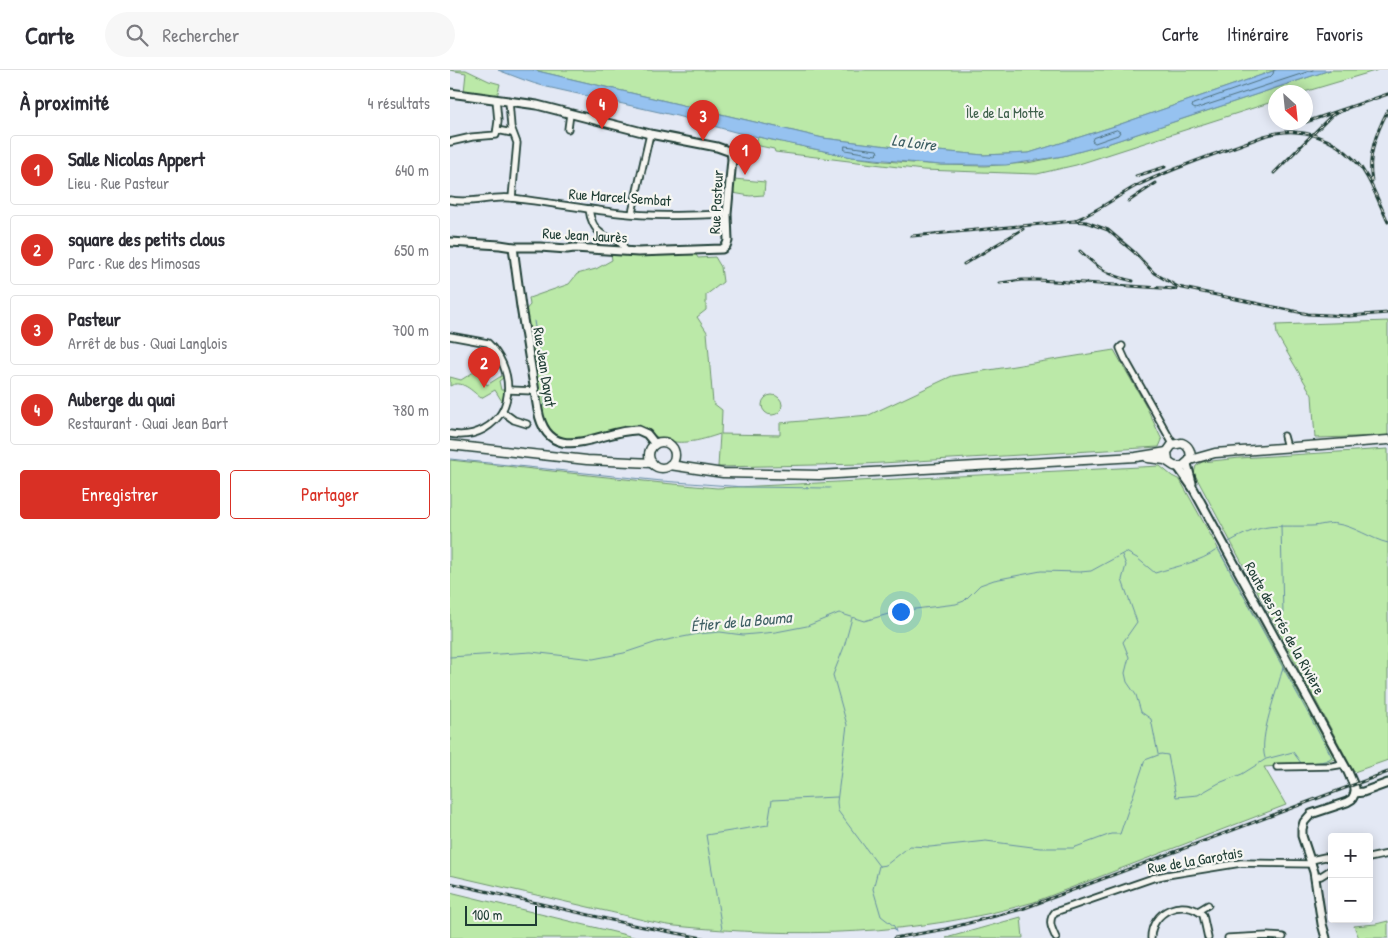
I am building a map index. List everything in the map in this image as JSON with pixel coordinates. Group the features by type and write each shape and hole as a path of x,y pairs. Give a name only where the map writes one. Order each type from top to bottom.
{"main road":[{"path":"1136,457 1168,462 1178,467 1215,453 1388,440"},
{"path":"629,462 650,451 655,444 661,442 668,443 673,447 674,460 670,464"},
{"path":"1168,462 1167,452 1173,444 1182,443 1189,448 1215,453"},
{"path":"450,445 587,460 652,463 661,467 670,464 724,473 819,475 1136,457 1167,452"},
{"path":"1188,462 1191,454 1189,448"},
{"path":"650,451 652,463"},
{"path":"675,454 693,468"}],"street":[{"path":"450,93 537,105 650,134 632,213"},
{"path":"496,99 497,133"},
{"path":"509,101 512,133 517,143 512,198"},
{"path":"568,129 570,114"},
{"path":"450,142 497,133 512,133"},
{"name":"Rue Pasteur","path":"650,134 717,147 731,152 727,244 719,250"},
{"name":"Rue Marcel Sembat","path":"450,200 464,202 493,197 646,215 727,214"},
{"path":"589,209 590,217 600,232 622,243 625,250"},
{"name":"Rue Jean Jaurès","path":"450,242 500,244 513,247 638,252 719,250"},
{"name":"Rue Jean Dayat","path":"513,247 541,422 550,434 559,440 578,443 634,430 645,432 655,444"},
{"path":"450,336 488,342 499,357 504,368 509,390 503,412 488,426 480,431 461,436 450,434"},
{"path":"1122,346 1120,348 1125,359 1173,444"},
{"path":"509,390 535,392"},
{"path":"503,412 514,420 527,424"},
{"path":"1284,436 1287,447"},
{"name":"Route des Prés de la Rivière","path":"1188,462 1193,488"},
{"name":"Route des Prés de la Rivière","path":"1178,467 1193,488 1344,764 1355,793"},
{"path":"1277,767 1344,764"},
{"path":"1326,938 1315,877 1302,832 1304,822 1314,812 1350,801 1355,793 1388,783"},
{"path":"1373,857 1388,854"},
{"name":"Rue de la Garotais","path":"1056,938 1051,922 1051,917 1055,912 1153,878 1167,874 1241,863 1311,862 1325,857 1328,858"},
{"path":"1315,877 1328,872"},
{"path":"1198,911 1208,905"},
{"path":"1151,938 1153,926 1162,914 1170,909 1183,906 1198,911 1205,920 1208,938"},
{"path":"1228,938 1283,937"}],"green space":[{"path":"450,70 466,70 500,84 497,97 464,92 466,73"},
{"name":"Île de La Motte","path":"533,70 1276,70 1118,125 1029,153 984,155 903,148 823,138"},
{"path":"1330,70 1378,70 1313,89 1313,85 1285,85"},
{"path":"1268,91 1268,103 1076,165 1037,174 923,170 775,152 774,149 755,145 758,137 852,157 941,165 985,166 1027,163 1063,156 1107,144"},
{"path":"734,179 765,182 764,195 750,196 733,193"},
{"path":"695,253 698,258 715,257 721,267 723,282 706,295 706,310 697,317 707,332 713,403 722,410 721,434 780,435 780,423 869,415 952,376 1114,350 1145,404 1162,440 1159,447 864,464 718,467 720,434 696,441 673,442 657,437 643,428 637,427 582,440 564,439 556,436 549,430 541,416 524,312 530,305 529,298 569,284 577,274 596,269 612,260 611,254"},
{"path":"1388,321 1388,436 1315,438 1312,395 1277,335 1276,325"},
{"path":"477,370 487,385 503,375 503,378 499,381 501,390 505,390 503,403 495,390 481,398 463,385 454,384 450,386 450,377 461,380"},
{"path":"772,395 779,398 782,405 779,412 772,415 765,412 762,405 765,398"},
{"path":"1388,449 1388,760 1354,772 1194,473 1196,466 1202,462"},
{"path":"450,460 717,488 1160,466 1180,480 1335,759 1321,763 1264,767 1286,805 1034,902 946,922 901,928 811,933 721,930 675,926 450,875"},
{"path":"450,892 618,933 637,938 450,938"},
{"path":"1021,917 1023,938 946,938"},
{"path":"1388,921 1388,938 1359,938 1354,926 1376,924"}],"water":[{"path":"498,70 533,70 823,138 903,148 984,155 1029,153 1118,125 1276,70 1330,70 1285,85 1268,85 1268,91 1107,144 1063,156 1006,165 941,165 852,157 735,132 677,116 522,79"}],"waterway":[{"path":"534,321 543,375 545,407"},
{"path":"450,459 662,481 744,487 830,488"},
{"name":"Étier de la Bouma","path":"1229,542 1260,528 1314,526 1330,523 1350,527 1388,543"},
{"path":"1281,525 1283,615"},
{"path":"450,657 531,652 593,659 624,653 657,642 698,634 720,632 743,635 776,632 807,626 839,613 864,621 899,611 956,604 964,601 980,585 994,580 1041,571 1091,571 1126,552 1137,558 1155,573 1196,561 1218,549 1332,757 1321,762 1301,763 1293,752 1266,759 1242,774 1219,783 1198,795 1176,797 1168,755 1161,754 1145,760 1120,834 1111,834 1073,848 1040,848 986,841 930,847 910,846 886,865 879,866 873,889 881,916 894,926 896,932"},
{"path":"1122,555 1126,565 1122,580 1137,622 1123,642 1129,657 1125,673 1127,682 1136,695 1141,712 1151,719 1158,754"},
{"path":"852,618 844,647 833,675 847,725 837,802 838,811 879,866"},
{"path":"1265,758 1264,738 1266,726 1283,667"},
{"path":"722,929 706,835 768,825 772,800 837,797"}],"railway":[{"path":"1313,120 1388,94"},
{"path":"1274,173 1332,115 1346,109"},
{"path":"1372,182 1372,154 1380,127 1388,110"},
{"path":"1076,220 1136,186 1167,172 1264,136 1280,132 1291,132 1316,136 1337,145 1346,152 1361,168 1370,182 1388,222"},
{"path":"1136,176 1165,167"},
{"path":"1129,201 1156,183"},
{"path":"912,236 1074,221 1086,222 1108,230 1134,252 1154,273 1178,287 1308,314 1349,316 1388,313"},
{"path":"964,264 1023,229"},
{"path":"1080,251 1104,270 1117,277 1133,281"},
{"path":"1000,283 1038,280 1176,289"},
{"path":"894,938 946,929 1022,909 1388,772"},
{"path":"450,883 633,925 703,938"}],"place":[{"name":"Auberge du quai","path":"602,129"},
{"name":"Pasteur","path":"703,141"},
{"name":"Salle Nicolas Appert","path":"745,175"},
{"name":"square des petits clous","path":"484,388"}],"water label":[{"name":"La Loire","path":"914,142"}]}
